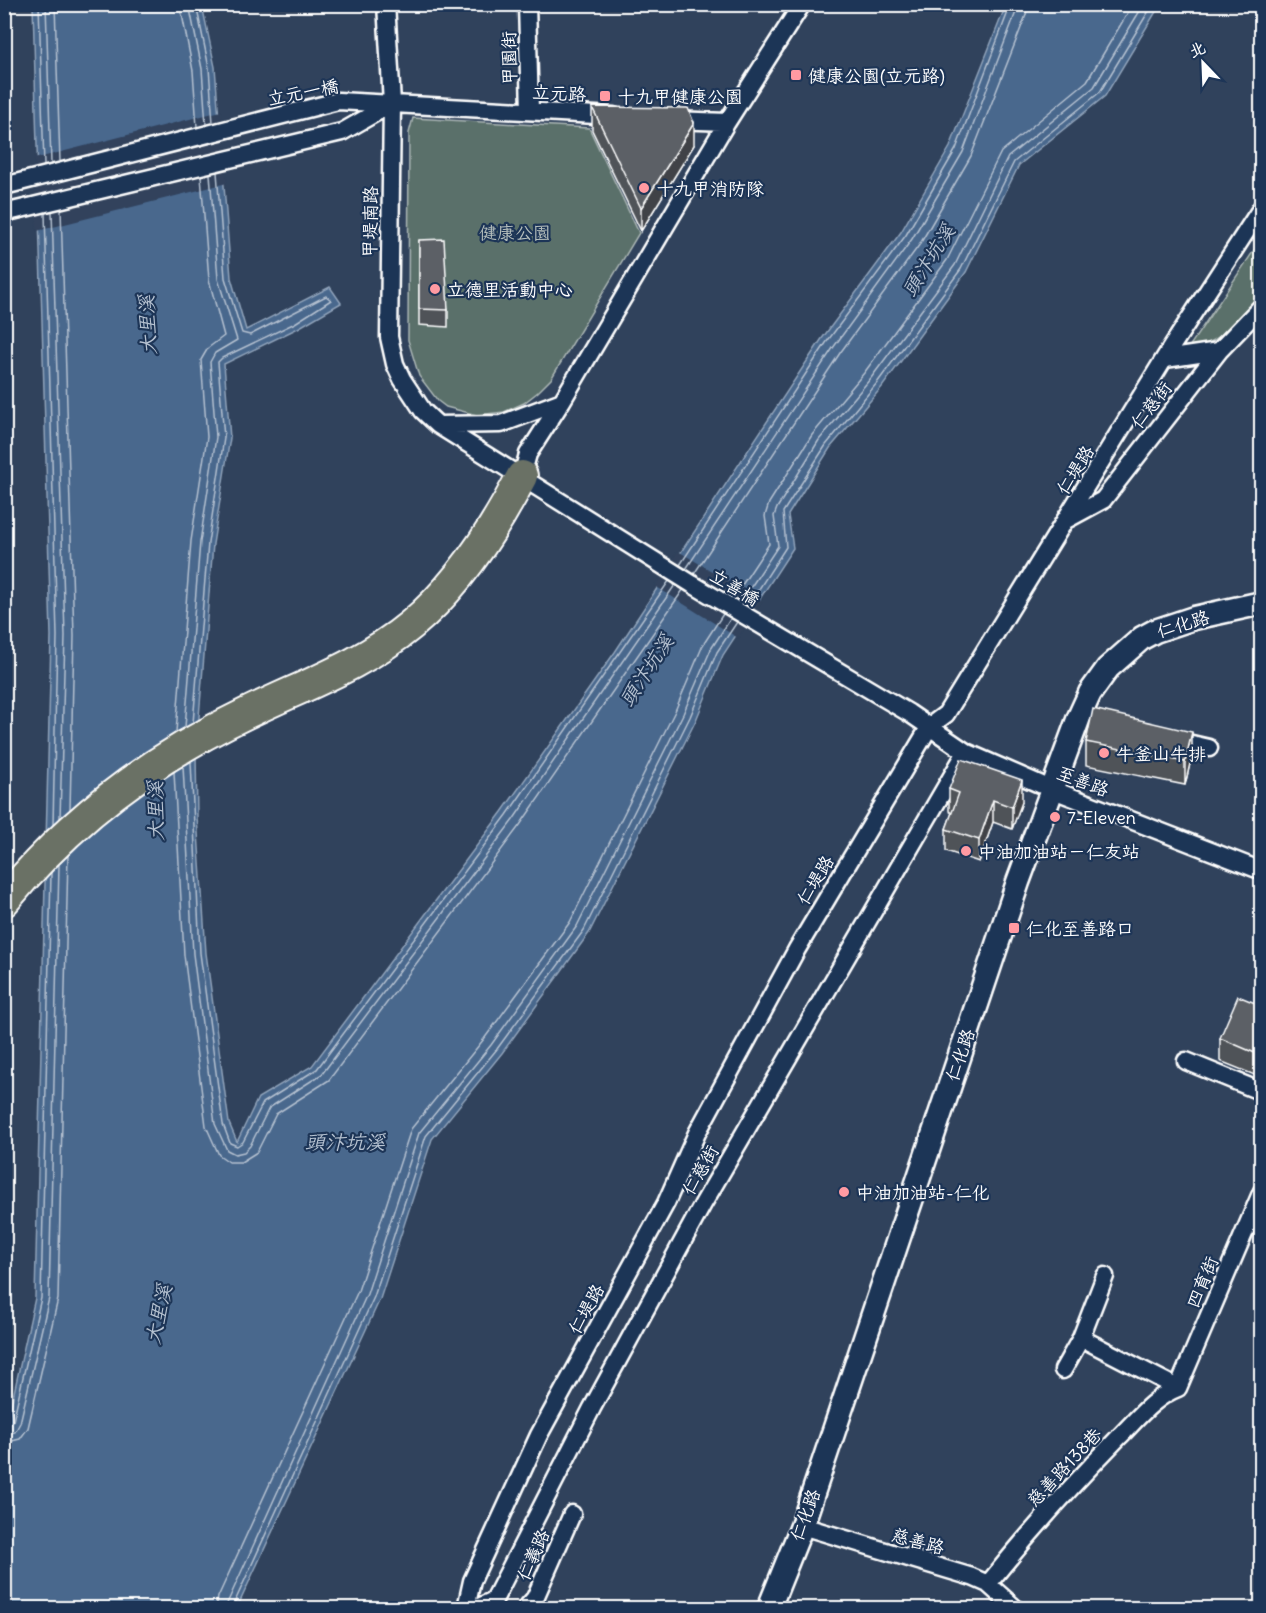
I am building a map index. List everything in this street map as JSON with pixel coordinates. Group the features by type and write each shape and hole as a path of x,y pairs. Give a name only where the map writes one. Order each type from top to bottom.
{"highway":[{"path":"4,901 63,835 140,773 208,732 362,658 413,624 456,579 509,500 522,476"}],"main road":[{"name":"仁化路","path":"769,1608 801,1526 1051,789 1078,717 1090,693 1108,668 1142,638 1194,618 1262,603"}],"street":[{"name":"甲堤南路","path":"386,4 392,103 390,343 402,379 423,411 438,425 522,476"},
{"name":"甲園街","path":"527,4 530,111"},
{"path":"522,476 528,454 562,401 727,122 802,4"},
{"name":"立元一橋","path":"4,186 327,104 366,110 392,103"},
{"name":"立元路","path":"392,103 632,117"},
{"name":"立元一橋","path":"4,213 342,132 366,110"},
{"path":"654,119 727,122"},
{"name":"仁堤路","path":"466,1608 472,1581 539,1436 666,1203 698,1133 796,949 930,726 946,714 1165,358 1262,207"},
{"name":"仁慈街","path":"1066,521 1102,500 1219,351 1262,306"},
{"path":"1165,358 1219,351"},
{"path":"438,425 501,424 562,401"},
{"name":"立善橋","path":"522,476 692,584 930,726"},
{"path":"1078,717 1100,723"},
{"name":"至善路","path":"930,726 966,752 1051,789 1262,871"},
{"path":"1155,735 1209,748"},
{"name":"仁慈街","path":"477,1608 495,1600 601,1390 703,1204 966,752"},
{"path":"1186,1061 1262,1092"},
{"name":"四育街","path":"1178,1388 1262,1191"},
{"path":"1063,1370 1081,1338 1105,1276"},
{"path":"1081,1338 1178,1388"},
{"name":"慈善路138巷","path":"988,1584 1026,1537 1094,1463 1157,1399 1178,1388"},
{"name":"仁義路","path":"526,1608 535,1598 572,1514"},
{"name":"慈善路","path":"801,1526 925,1562 988,1584 1015,1608"}],"green space":[{"name":"健康公園","path":"413,118 589,128 639,233 551,379 524,403 504,412 477,415 446,407 438,401 419,376 408,340 409,133"},
{"path":"1261,240 1261,295 1220,336 1200,346 1189,347"}],"water":[{"path":"33,5 202,5 215,67 231,278 246,330 330,287 341,303 298,328 224,364 230,438 213,544 196,754 197,817 206,953 229,1123 237,1142 258,1098 312,1066 502,812 615,652 821,340 901,232 950,147 1006,5 1160,5 1105,96 1019,165 966,272 882,387 830,448 788,515 793,548 723,655 696,720 589,933 502,1053 432,1139 380,1299 237,1608 5,1608 5,1433 35,1298 51,636"}],"pier":[{"path":"221,111 227,183 37,231 34,159"},
{"path":"678,551 762,601 738,638 655,586"}],"building":[{"name":"十九甲消防隊","path":"592,107 688,108 694,123 641,208"},
{"path":"444,239 448,310 419,309 419,240"},
{"path":"1093,709 1192,732 1185,762 1086,742"},
{"path":"961,759 1022,780 1012,807 993,800 979,840 946,829 959,793 949,789"},
{"path":"1238,996 1260,1005 1262,1001 1262,1056 1220,1038"}],"place":[{"name":"健康公園(立元路)","path":"796,75"},
{"name":"十九甲健康公園","path":"605,96"},
{"name":"十九甲消防隊","path":"644,188"},
{"name":"立德里活動中心","path":"435,289"},
{"name":"牛釜山牛排","path":"1104,753"},
{"name":"7-Eleven","path":"1055,817"},
{"name":"中油加油站－仁友站","path":"966,851"},
{"name":"仁化至善路口","path":"1014,928"},
{"name":"中油加油站-仁化","path":"844,1192"}],"water label":[{"name":"頭汴坑溪","path":"928,260"},
{"name":"大里溪","path":"147,325"},
{"name":"頭汴坑溪","path":"646,670"},
{"name":"大里溪","path":"155,811"},
{"name":"頭汴坑溪","path":"345,1141"},
{"name":"大里溪","path":"158,1314"}]}
